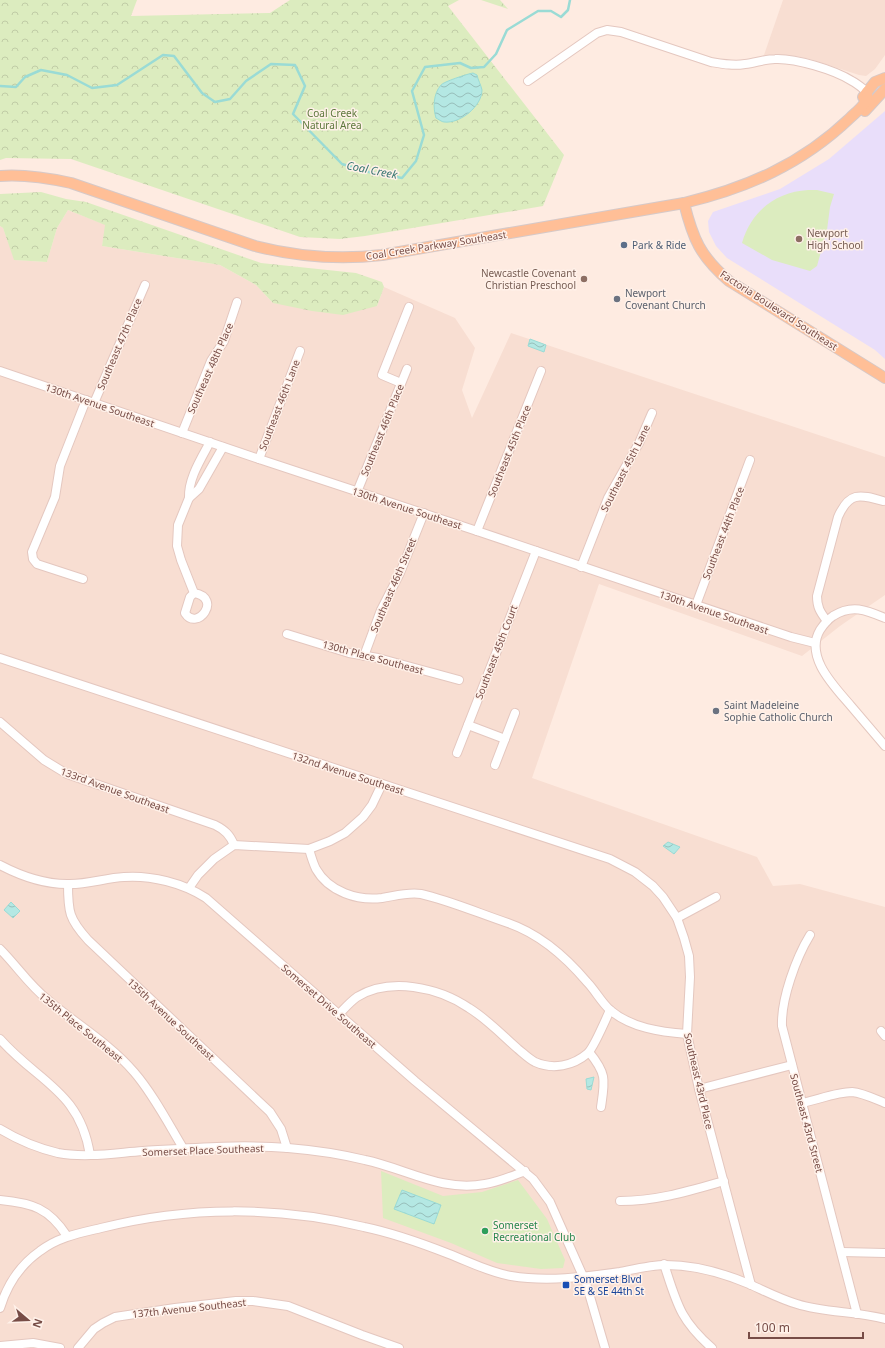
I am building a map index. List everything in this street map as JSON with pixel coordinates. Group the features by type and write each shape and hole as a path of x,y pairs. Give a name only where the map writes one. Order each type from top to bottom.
{"main road":[{"path":"821,143 834,133 862,106 868,96 867,92 875,82 885,78"},
{"name":"Coal Creek Parkway Southeast","path":"0,176 26,176 72,183 255,246 279,252 327,258 358,258 684,203 727,191 768,175 795,161 821,143 830,142 863,113 885,89"},
{"name":"Factoria Boulevard Southeast","path":"684,203 690,227 696,242 704,256 715,268 729,280 885,378"}],"street":[{"path":"528,81 597,34 607,30 621,32 723,65 744,65 767,59 798,62 839,74 854,81 867,92"},
{"name":"Southeast 47th Place","path":"83,579 37,564 33,559 32,552 55,497 60,466 145,285"},
{"name":"Southeast 48th Place","path":"182,433 211,361 224,341 237,302"},
{"path":"401,384 382,375 409,307"},
{"name":"Southeast 46th Lane","path":"259,459 300,351"},
{"name":"Southeast 46th Place","path":"358,492 407,369"},
{"name":"130th Avenue Southeast","path":"0,370 223,447 791,637 815,643"},
{"name":"Southeast 45th Place","path":"477,531 541,371"},
{"name":"Southeast 45th Lane","path":"582,567 608,498 639,443 652,413"},
{"path":"194,593 177,546 178,525 189,498 189,490 196,468 210,442"},
{"path":"189,498 199,489 223,447"},
{"name":"Southeast 44th Place","path":"696,605 750,460"},
{"path":"827,621 819,610 817,596 838,517 842,508 846,501 857,497 870,497 883,501"},
{"name":"Southeast 46th Street","path":"364,656 381,610 400,573 424,513"},
{"name":"Southeast 45th Court","path":"457,753 536,551"},
{"path":"885,618 862,609 842,611 827,621 817,635 815,643 818,659 830,680 885,746"},
{"name":"130th Place Southeast","path":"287,634 364,656 378,658 459,680"},
{"name":"132nd Avenue Southeast","path":"0,658 610,859 635,872 653,886 663,897 677,918"},
{"path":"495,765 515,713"},
{"name":"133rd Avenue Southeast","path":"0,722 55,768 83,780 215,825 227,832 234,845"},
{"path":"468,725 505,739"},
{"path":"189,888 198,875 214,859 234,845 309,849 330,841 345,833 363,817 372,805 382,784"},
{"path":"309,849 316,869 337,889 349,895 365,898 381,898 402,894 421,894 512,924 531,933 551,946 569,961 610,1010 634,1024 651,1030 687,1034"},
{"name":"Somerset Drive Southeast","path":"0,864 24,876 37,880 68,884 125,877 149,878 189,888 206,898 415,1081 533,1179 550,1202 586,1283 605,1348"},
{"name":"135th Avenue Southeast","path":"68,884 68,907 76,926 88,940 270,1112 281,1129 287,1148"},
{"path":"677,918 716,897"},
{"name":"Southeast 43rd Place","path":"677,918 689,956 690,977 687,1034 699,1089 751,1285"},
{"name":"Southeast 43rd Street","path":"810,935 802,948 783,1005 782,1026 857,1314"},
{"name":"135th Place Southeast","path":"0,949 33,988 111,1049 135,1073 183,1148"},
{"path":"339,1014 348,1004 358,997 374,991 400,986 421,988 443,995 470,1008 533,1061 541,1064 559,1066 567,1065 578,1060 589,1052 610,1010"},
{"path":"0,1039 25,1064 58,1091 67,1101 76,1113 84,1128 90,1155"},
{"path":"589,1052 599,1064 604,1080 601,1107"},
{"path":"699,1089 792,1065"},
{"path":"802,1103 852,1092 885,1103"},
{"name":"Somerset Place Southeast","path":"0,1129 13,1137 45,1149 60,1153 90,1155 183,1148 239,1146 287,1148 366,1160 431,1181 456,1186 486,1184 502,1180 525,1171"},
{"path":"620,1201 657,1199 724,1181"},
{"path":"0,1200 30,1204 43,1210 52,1216 67,1236"},
{"path":"0,1308 15,1275 26,1262 41,1249 67,1236 155,1216 188,1212 241,1211 290,1214 330,1219 365,1227 408,1238 488,1270 512,1276 539,1278 583,1277 664,1264 702,1268 751,1285 778,1298 812,1309 885,1319"},
{"path":"842,1252 885,1252"},
{"path":"664,1264 680,1311 693,1330 712,1348"},
{"name":"137th Avenue Southeast","path":"78,1348 94,1329 115,1317 175,1308 242,1301 273,1303 288,1306 362,1336 399,1348"},
{"path":"0,1346 34,1343 60,1348"}],"shaded area":[{"path":"783,0 885,0 885,55 875,69 866,76 796,56 764,55"},
{"name":"Newport High School","path":"885,111 885,359 875,350 727,258 716,246 709,232 708,221 713,212 780,189 829,159"},
{"path":"68,210 106,225 102,246 220,265 256,285 273,303 377,306 384,287 455,318 475,348 462,390 472,418 511,333 885,457 885,595 840,626 802,656 599,584 532,778 757,857 773,886 800,884 885,907 885,1348 0,1348 0,226 3,228 15,260 47,262 57,228"}],"green space":[{"name":"Coal Creek Natural Area","path":"0,0 137,0 131,16 270,13 290,0 459,0 448,6 564,155 543,206 340,239 300,237 71,159 6,158 0,160"},
{"path":"481,0 500,0 508,9"},
{"path":"808,190 817,190 834,194 830,207 827,230 817,266 810,271 772,260 742,243 752,222 766,205 785,195"},
{"path":"41,192 66,199 86,202 261,263 356,273 382,282 384,287 377,306 343,315 312,311 273,303 256,285 220,265 102,246 105,225 68,210 57,228 47,262 14,260 3,228 0,226 0,194"},
{"name":"Somerset Recreational Club","path":"381,1171 443,1196 482,1192 518,1180 547,1219 565,1260 563,1268 541,1269 497,1263 451,1243 383,1218"}],"water":[{"path":"473,73 477,75 482,90 481,96 474,108 463,117 450,122 443,122 436,118 434,101 436,93 441,85 450,80"},
{"path":"530,339 546,345 544,352 528,346"},
{"path":"668,842 680,847 674,854 663,846"},
{"path":"11,902 20,911 13,918 4,910"},
{"path":"594,1077 591,1090 587,1089 586,1079"},
{"path":"402,1190 441,1205 434,1224 394,1209"}],"waterway":[{"name":"Coal Creek","path":"0,86 16,87 25,77 41,70 67,75 92,88 117,85 163,55 174,56 202,93 215,102 230,99 246,81 271,64 295,65 305,86 293,114 342,164 369,172 402,178 416,161 424,135 412,91 425,67 460,63 471,68 484,67 496,54 507,30 538,11 551,11 561,17 568,10 570,0"}],"place":[{"name":"Newport High School","path":"799,239"},
{"name":"Park & Ride","path":"624,245"},
{"name":"Newcastle Covenant Christian Preschool","path":"584,279"},
{"name":"Newport Covenant Church","path":"617,299"},
{"name":"Saint Madeleine Sophie Catholic Church","path":"716,711"},
{"name":"Somerset Recreational Club","path":"485,1231"},
{"name":"Somerset Blvd SE & SE 44th St","path":"566,1285"}]}
